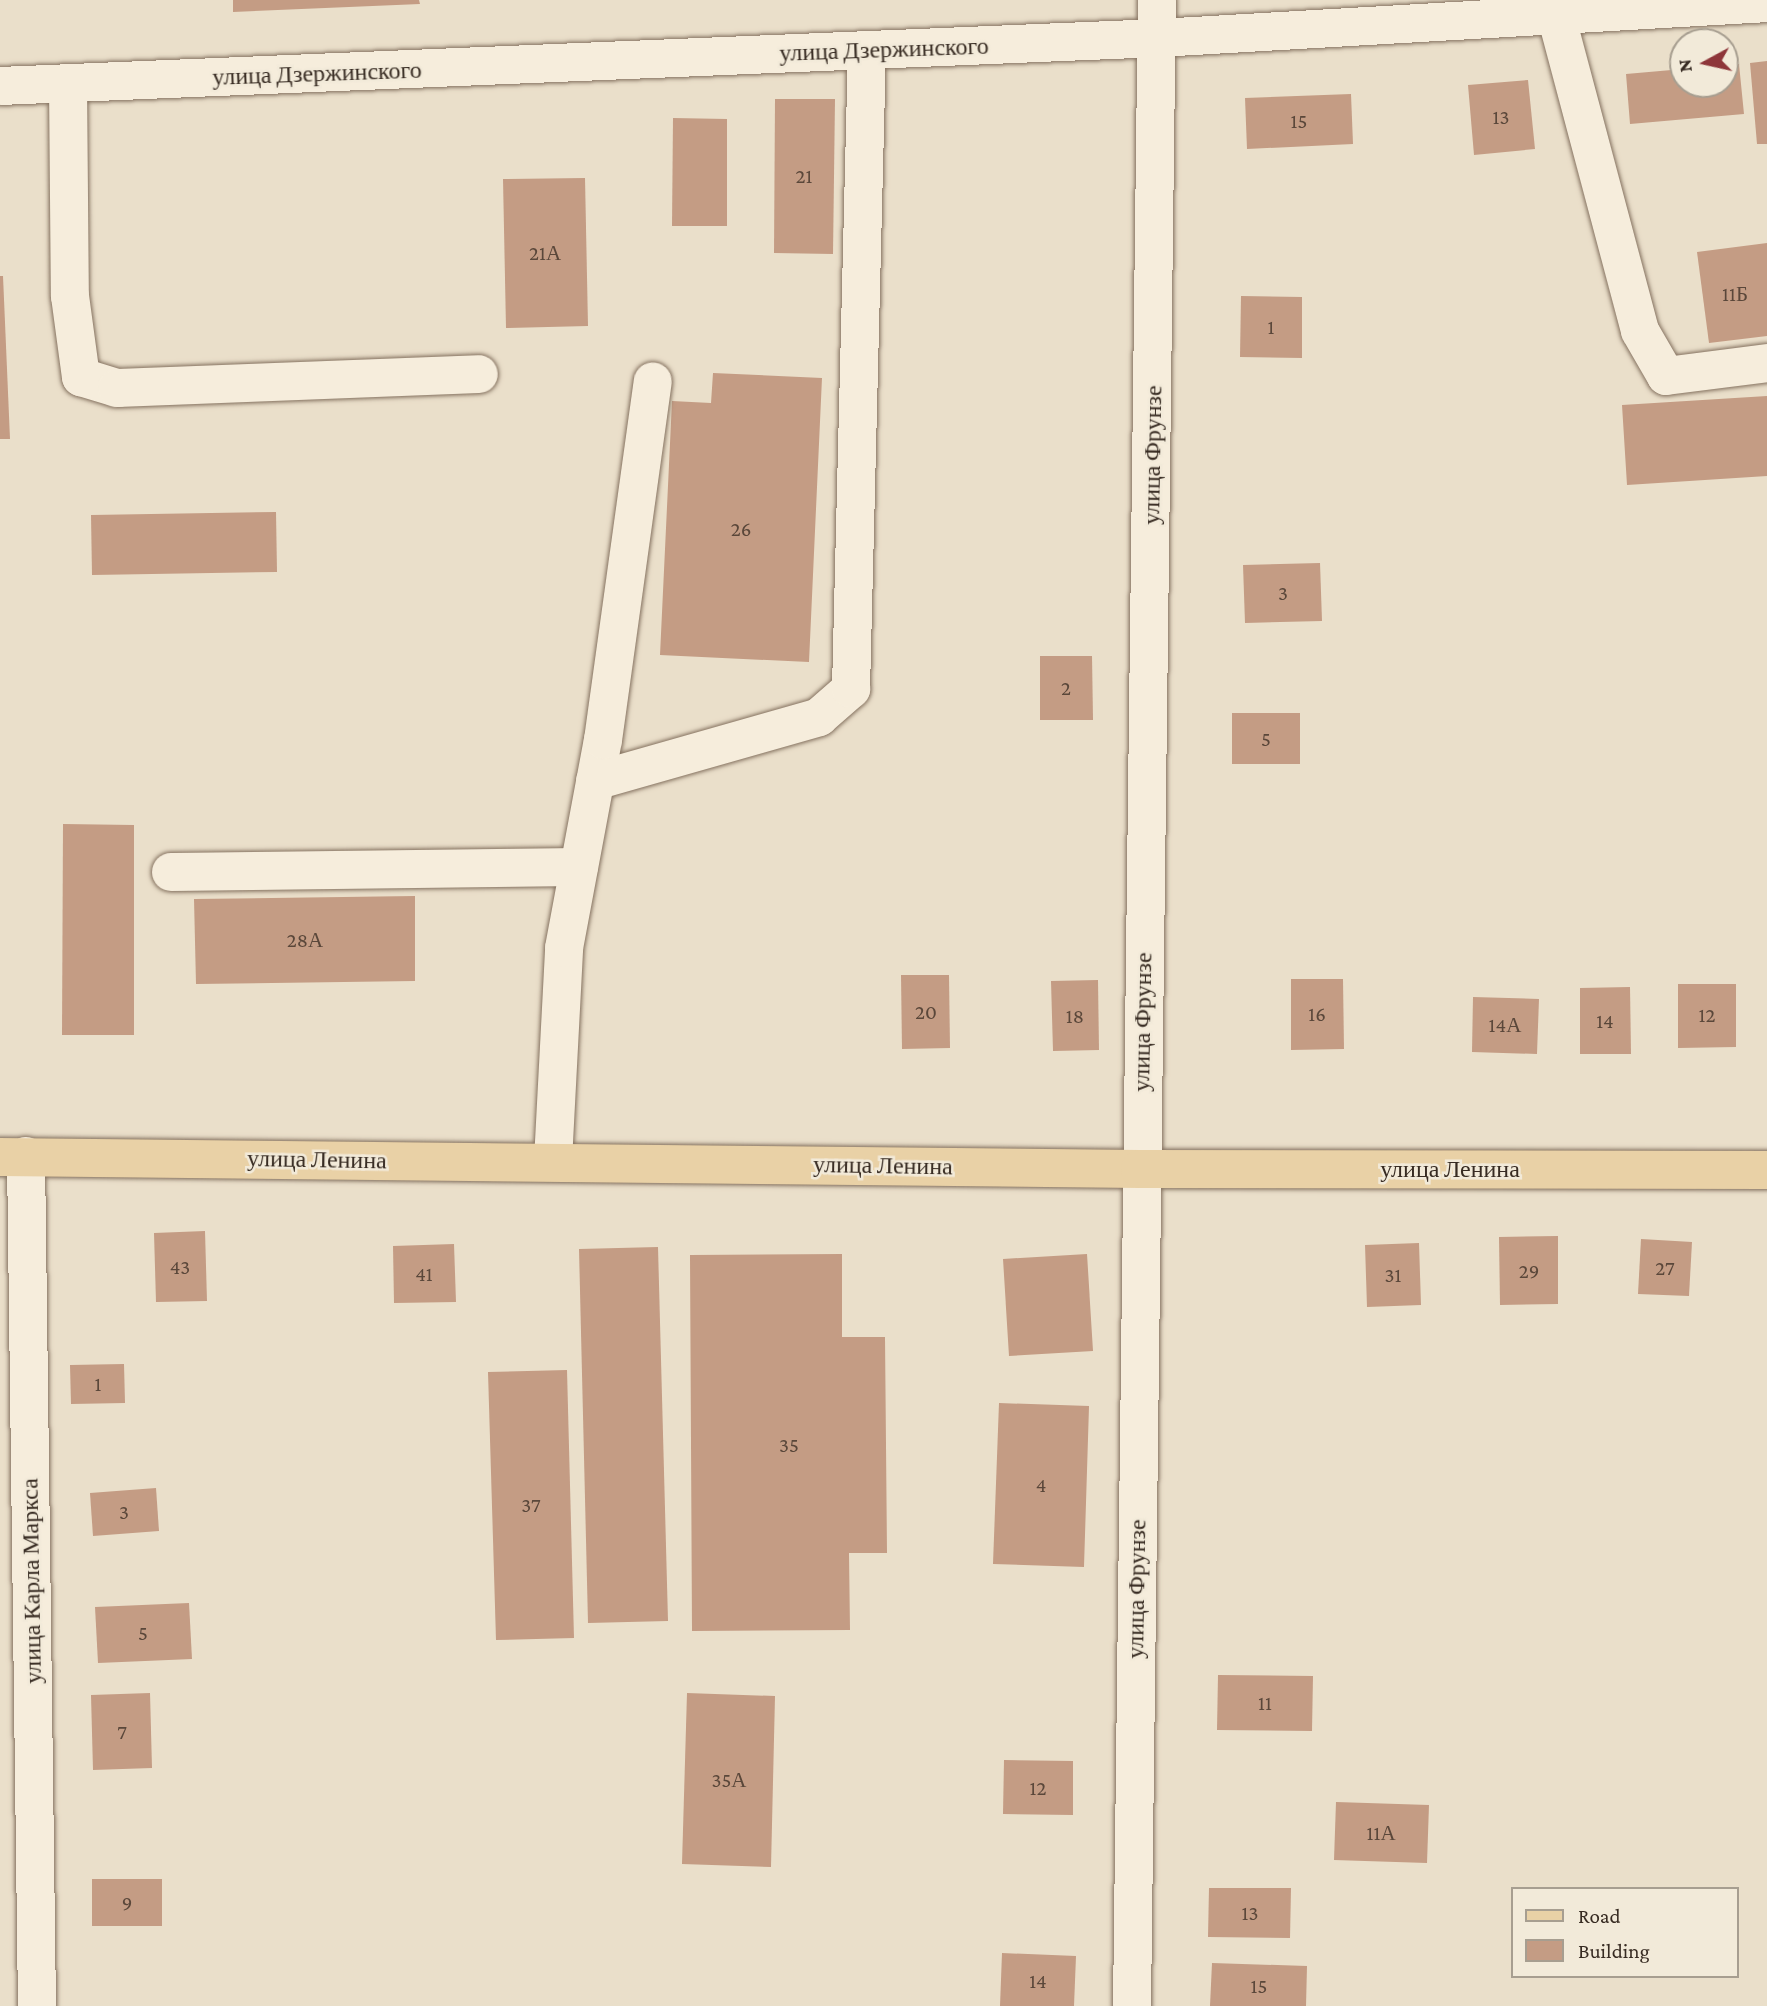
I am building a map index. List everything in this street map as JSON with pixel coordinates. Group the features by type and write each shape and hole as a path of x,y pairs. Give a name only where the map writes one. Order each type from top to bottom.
{"main road":[{"name":"улица Ленина","path":"13,1156 1140,1169 1767,1170"}],"street":[{"name":"улица Фрунзе","path":"1132,2006 1140,1169 1157,0"},
{"name":"улица Дзержинского","path":"0,86 1158,38 1767,3"},
{"path":"1556,15 1640,331 1666,376 1767,363"},
{"path":"595,781 819,717 851,690 867,50"},
{"path":"68,83 70,296 81,377 117,388 479,374"},
{"path":"553,1161 564,948 595,781 653,381"},
{"path":"171,872 579,867"},
{"name":"улица Карла Маркса","path":"13,1156 37,2006"}],"building":[{"path":"233,0 419,0 420,4 233,12"},
{"path":"1767,61 1767,144 1757,144 1750,63"},
{"path":"1739,64 1744,114 1630,124 1626,74 1669,70 1669,98 1739,98"},
{"path":"1528,80 1535,149 1474,155 1468,85"},
{"path":"1351,94 1353,144 1247,149 1245,98"},
{"path":"775,99 835,99 833,254 774,253"},
{"path":"673,118 727,119 727,226 672,226"},
{"path":"585,178 588,326 506,328 503,179"},
{"path":"1767,243 1767,336 1709,343 1697,252"},
{"path":"0,276 3,276 10,439 0,439"},
{"path":"1241,296 1302,297 1302,358 1240,357"},
{"path":"713,373 822,378 809,662 660,655 672,401 711,403"},
{"path":"1767,396 1767,476 1627,485 1622,405"},
{"path":"276,512 277,572 92,575 91,515"},
{"path":"1320,563 1322,621 1245,623 1243,565"},
{"path":"1040,656 1092,656 1093,720 1040,720"},
{"path":"1232,713 1300,713 1300,764 1232,764"},
{"path":"63,824 134,825 134,1035 62,1035"},
{"path":"415,896 415,981 196,984 194,899"},
{"path":"901,975 949,975 950,1048 902,1049"},
{"path":"1291,979 1343,979 1344,1049 1291,1050"},
{"path":"1098,980 1099,1050 1053,1051 1051,981"},
{"path":"1678,984 1736,984 1736,1047 1678,1048"},
{"path":"1630,987 1631,1054 1580,1054 1580,988"},
{"path":"1473,997 1539,999 1537,1054 1472,1052"},
{"path":"205,1231 207,1301 156,1302 154,1233"},
{"path":"1558,1236 1558,1304 1500,1305 1499,1237"},
{"path":"1641,1239 1692,1242 1689,1296 1638,1294"},
{"path":"1419,1243 1421,1305 1367,1307 1365,1245"},
{"path":"454,1244 456,1302 394,1303 393,1246"},
{"path":"658,1247 668,1621 588,1623 579,1249"},
{"path":"842,1254 842,1337 885,1337 887,1553 849,1553 850,1630 692,1631 690,1255"},
{"path":"1087,1254 1093,1351 1009,1356 1003,1259"},
{"path":"124,1364 125,1403 71,1404 70,1365"},
{"path":"567,1370 574,1638 496,1640 488,1372"},
{"path":"999,1403 1089,1406 1084,1567 993,1564"},
{"path":"156,1488 159,1531 93,1536 90,1493"},
{"path":"189,1603 192,1659 98,1663 95,1607"},
{"path":"1218,1675 1313,1676 1312,1731 1217,1730"},
{"path":"150,1693 152,1768 93,1770 91,1695"},
{"path":"687,1693 775,1696 771,1867 682,1864"},
{"path":"1004,1760 1073,1761 1073,1815 1003,1814"},
{"path":"1336,1802 1429,1805 1427,1863 1334,1860"},
{"path":"92,1879 162,1879 162,1926 92,1926"},
{"path":"1209,1888 1291,1888 1290,1938 1208,1937"},
{"path":"1002,1953 1076,1956 1074,2006 1000,2006"},
{"path":"1212,1963 1307,1966 1306,2006 1210,2006"}]}
